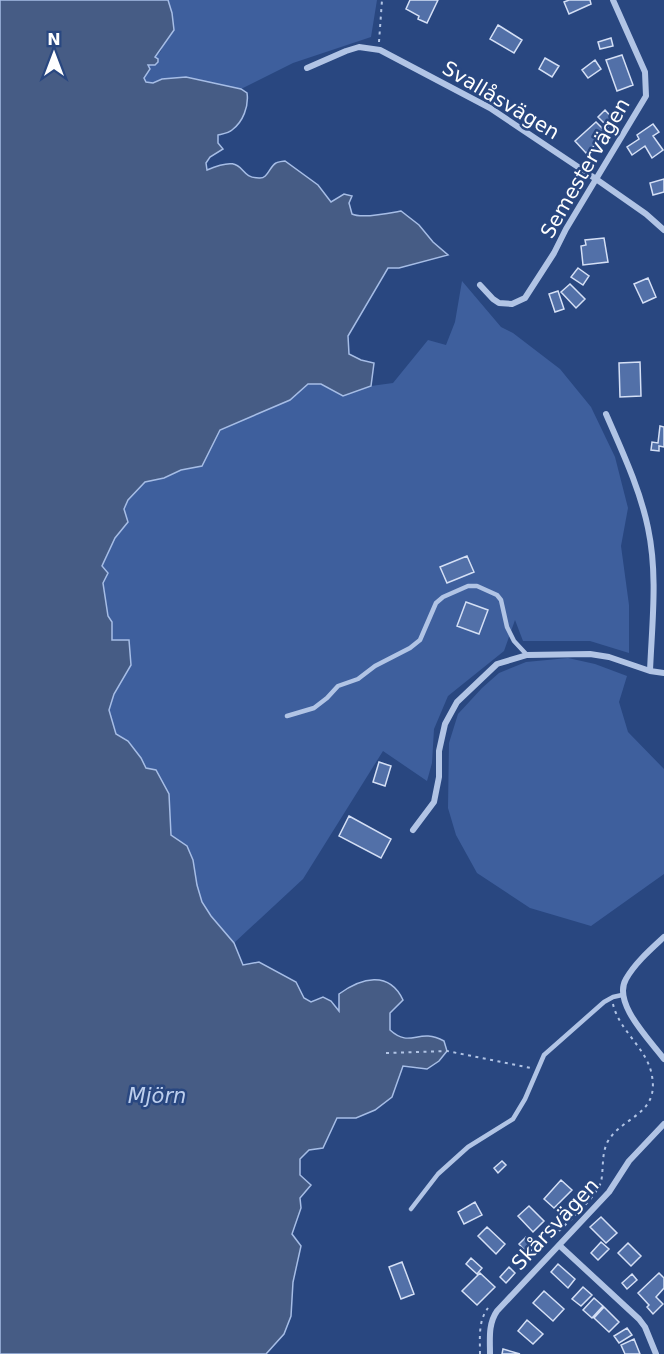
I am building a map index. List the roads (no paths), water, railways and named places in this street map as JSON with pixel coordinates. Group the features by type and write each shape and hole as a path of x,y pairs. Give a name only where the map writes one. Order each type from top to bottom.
{"street":[{"name":"Semestervägen","path":"480,285 499,303 512,304 525,298 646,96 645,72 613,0"},
{"name":"Svallåsvägen","path":"307,68 359,47 380,50 490,108 646,214 664,230"},
{"path":"606,414 628,465 648,528 655,589 650,671"},
{"path":"413,830 434,802 439,777 439,751 445,724 457,702 497,664 527,654 590,654 609,657 650,671 664,673"},
{"path":"664,937 625,980 622,995 630,1014 664,1059"},
{"name":"Skårsvägen","path":"490,1354 490,1329 496,1311 609,1192 629,1161 664,1124"},
{"path":"559,1245 639,1319 645,1327 656,1354"}],"lane":[{"path":"287,716 314,708 338,686 358,679 375,666 410,648 420,640 436,603 442,597 468,586 477,586 497,595 501,600 507,627 514,641 527,654"},
{"path":"411,1209 445,1167 468,1148 513,1119 525,1100 544,1055 604,1002 622,995"}],"water":[{"name":"Mjörn","path":"0,0 168,0 174,30 155,57 158,62 155,65 148,65 150,69 144,78 146,82 153,83 162,79 186,77 241,89 247,93 247,103 242,118 231,131 218,135 218,143 223,149 210,157 206,163 207,170 220,165 236,165 252,177 262,178 276,163 285,161 318,185 331,202 344,194 352,196 349,203 352,214 369,216 401,211 419,225 448,255 399,268 388,268 348,336 349,354 374,363 371,386 343,396 321,384 308,384 290,400 220,430 202,466 181,470 164,478 145,482 128,500 124,509 128,522 115,538 102,566 108,573 103,583 108,616 112,622 112,640 129,640 131,665 114,694 109,710 116,734 128,741 146,768 156,770 169,794 171,835 187,846 193,860 202,902 234,943 243,965 259,962 296,982 304,998 311,1002 323,997 331,1001 339,1011 339,994 347,988 374,980 390,984 403,1000 390,1013 390,1030 404,1038 435,1037 444,1041 447,1051 439,1061 427,1069 403,1066 392,1097 375,1110 356,1118 337,1118 323,1148 309,1150 300,1159 300,1175 311,1185 300,1198 301,1208 292,1234 301,1246 293,1282 291,1316 284,1334 266,1354 0,1354"}]}
